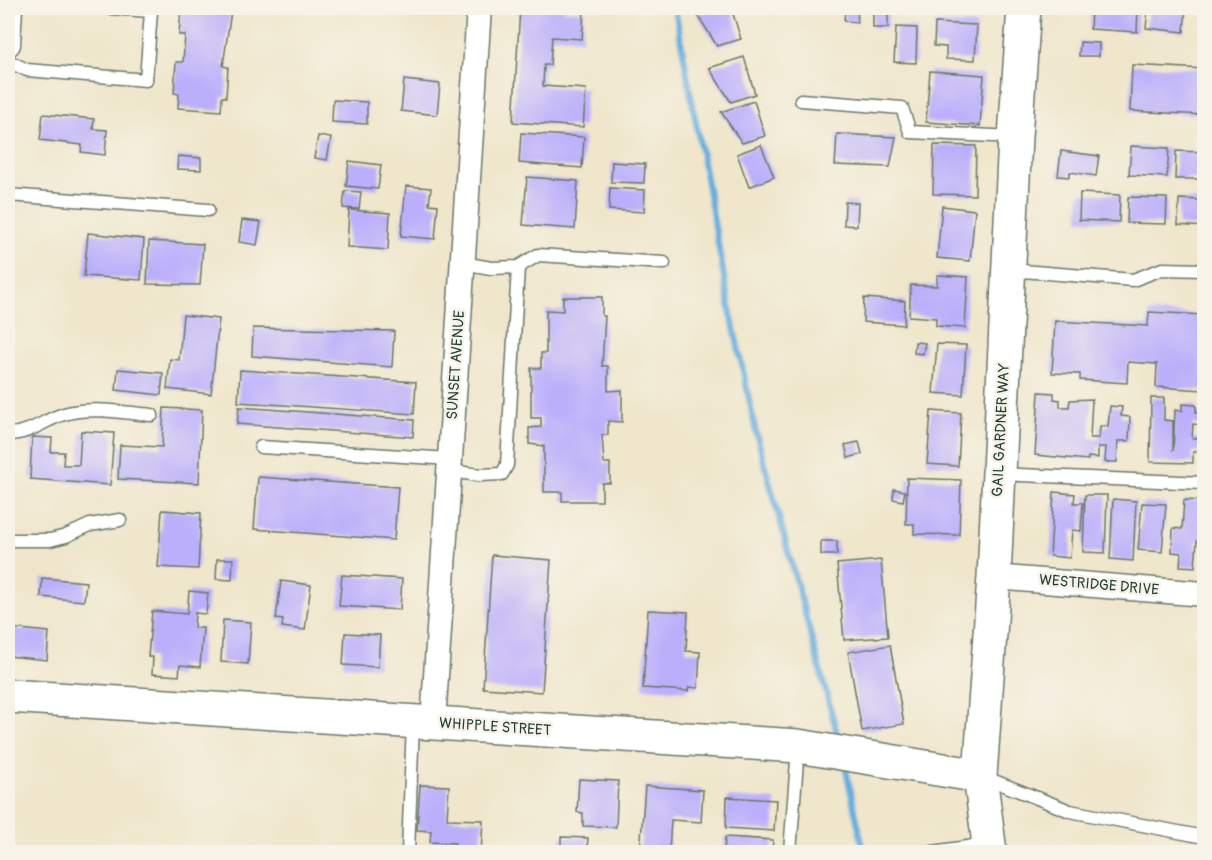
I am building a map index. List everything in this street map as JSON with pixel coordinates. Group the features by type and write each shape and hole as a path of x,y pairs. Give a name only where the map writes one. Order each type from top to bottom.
{"street":[{"path":"8,44 10,8"},
{"name":"SUNSET AVENUE","path":"423,722 450,465 479,8"},
{"name":"GAIL GARDNER WAY","path":"989,848 980,776 994,577 1015,137 1024,8"},
{"name":"WESTRIDGE DRIVE","path":"994,577 1204,594"},
{"name":"WHIPPLE STREET","path":"8,696 798,746 980,776"}],"lane":[{"path":"8,61 27,70 146,80 151,11 109,8"},
{"path":"801,100 902,108 910,132 1015,137"},
{"path":"8,195 208,210"},
{"path":"463,263 491,268 518,267 538,255 664,263"},
{"path":"261,447 450,465 480,475 502,474 507,465 518,267"},
{"path":"1008,270 1132,280 1162,269 1204,270"},
{"path":"8,434 34,429 65,413 83,411 152,415"},
{"path":"998,474 1204,483"},
{"path":"8,540 50,540 66,537 90,525 120,520"},
{"path":"408,852 423,722"},
{"path":"790,852 798,746"},
{"path":"980,776 1070,811 1204,837"},
{"path":"933,852 989,848"}],"building":[{"path":"181,8 226,8 231,11 223,66 228,67 226,97 222,97 221,111 178,108 179,94 174,93 176,62 183,62 185,35 179,35"},
{"path":"520,8 564,8 564,10 584,11 582,39 552,37 550,65 544,65 543,86 586,89 583,127 513,122"},
{"path":"719,8 731,8 741,39 717,46 697,14"},
{"path":"845,8 858,8 857,22 844,21"},
{"path":"873,8 888,8 888,28 873,28"},
{"path":"1091,8 1138,8 1137,32 1090,29"},
{"path":"1148,8 1186,8 1184,32 1146,28"},
{"path":"935,23 977,25 975,60 946,59 946,47 934,46"},
{"path":"896,27 917,28 916,63 894,62"},
{"path":"1080,42 1099,43 1099,56 1079,56"},
{"path":"744,57 755,94 731,102 709,68"},
{"path":"1132,65 1204,69 1204,115 1130,111"},
{"path":"930,71 984,75 980,126 926,122"},
{"path":"404,80 440,84 437,115 401,111"},
{"path":"333,100 367,102 367,124 332,122"},
{"path":"754,101 765,136 742,143 721,112"},
{"path":"43,114 94,119 93,129 107,130 105,155 81,152 82,145 40,140"},
{"path":"521,133 584,137 582,168 519,163"},
{"path":"837,134 896,137 890,167 835,165"},
{"path":"318,136 331,138 327,160 314,158"},
{"path":"761,145 774,177 749,187 737,154"},
{"path":"934,145 976,146 975,195 933,194"},
{"path":"1131,146 1169,148 1167,177 1129,175"},
{"path":"1061,151 1099,156 1096,176 1070,172 1069,177 1058,176"},
{"path":"1176,151 1204,152 1204,179 1175,179"},
{"path":"178,156 201,158 201,170 177,169"},
{"path":"349,161 381,165 378,189 346,186"},
{"path":"612,162 645,164 644,183 611,182"},
{"path":"527,177 578,181 575,229 523,225"},
{"path":"406,186 431,188 429,204 438,205 435,239 401,236"},
{"path":"610,188 645,190 644,212 609,210"},
{"path":"345,191 361,192 359,209 343,208"},
{"path":"1080,193 1120,195 1119,222 1079,220"},
{"path":"1128,197 1167,198 1166,224 1127,223"},
{"path":"1179,199 1204,200 1204,227 1178,225"},
{"path":"845,202 858,203 857,226 844,225"},
{"path":"942,206 975,210 970,261 937,258"},
{"path":"349,210 390,213 388,250 347,247"},
{"path":"242,220 261,222 257,245 239,242"},
{"path":"88,233 144,239 141,280 84,276"},
{"path":"149,241 203,244 200,285 147,284"},
{"path":"937,275 968,277 965,328 936,326 936,318 909,316 911,285 937,286"},
{"path":"563,297 602,297 602,316 605,316 602,366 608,366 608,391 622,390 622,422 608,421 608,435 602,435 604,463 610,463 610,483 602,483 602,501 562,501 562,492 544,492 544,446 529,444 529,428 541,427 541,418 531,418 531,368 541,368 541,353 546,353 546,310 563,311"},
{"path":"864,298 905,301 904,325 863,322"},
{"path":"1149,312 1204,315 1204,390 1156,387 1157,364 1128,362 1127,383 1080,380 1080,374 1052,373 1055,321 1148,326"},
{"path":"183,315 219,319 211,394 167,389 170,359 179,360"},
{"path":"253,328 394,331 392,367 252,356"},
{"path":"915,342 925,343 923,354 914,353"},
{"path":"937,344 966,345 963,395 933,393"},
{"path":"118,369 163,373 161,395 116,390"},
{"path":"240,370 416,382 414,414 238,402"},
{"path":"1039,392 1054,393 1054,399 1060,400 1060,407 1069,407 1070,400 1092,399 1090,438 1099,438 1100,426 1108,426 1110,406 1122,407 1121,416 1130,417 1129,441 1118,441 1117,462 1105,462 1106,447 1098,447 1098,458 1088,457 1088,460 1035,455"},
{"path":"1151,398 1164,398 1164,420 1173,421 1173,451 1175,410 1182,411 1182,404 1196,405 1196,412 1202,412 1202,425 1193,424 1192,438 1200,438 1199,452 1193,452 1193,463 1150,462"},
{"path":"239,407 414,420 413,437 237,424"},
{"path":"164,408 202,410 199,483 118,479 120,445 162,447"},
{"path":"931,411 961,413 958,466 927,464"},
{"path":"81,431 114,433 110,485 30,479 32,437 52,438 51,452 64,452 63,465 79,465"},
{"path":"859,442 862,454 848,458 845,445"},
{"path":"258,477 398,487 394,540 254,529"},
{"path":"907,478 961,480 959,535 914,534 914,524 906,524"},
{"path":"894,489 905,491 903,501 893,499"},
{"path":"1054,492 1075,494 1074,503 1083,503 1081,531 1072,530 1070,558 1050,556"},
{"path":"1085,495 1107,495 1105,553 1083,552"},
{"path":"1113,499 1136,501 1133,561 1110,559"},
{"path":"1184,500 1204,501 1204,541 1197,541 1195,567 1180,566 1181,553 1172,552 1173,528 1182,529"},
{"path":"1142,503 1166,504 1162,552 1138,550"},
{"path":"162,510 201,513 198,569 158,567"},
{"path":"821,541 837,541 837,555 821,555"},
{"path":"492,555 551,560 542,692 483,688"},
{"path":"217,559 233,559 232,580 216,579"},
{"path":"881,560 888,637 844,640 837,564"},
{"path":"342,575 402,579 400,610 339,606"},
{"path":"42,578 86,582 84,601 41,597"},
{"path":"281,581 311,585 305,630 282,627 283,620 276,619"},
{"path":"189,591 208,593 206,614 195,613 194,628 203,628 200,667 180,665 179,676 152,674 153,657 148,657 152,611 187,614"},
{"path":"648,610 688,612 686,651 700,652 698,688 689,687 688,691 643,688"},
{"path":"223,620 251,622 248,664 221,662"},
{"path":"9,628 49,632 47,660 8,656"},
{"path":"345,633 380,635 378,667 343,665"},
{"path":"890,645 904,724 862,731 848,652"},
{"path":"579,779 618,781 616,827 583,826 583,813 577,812"},
{"path":"420,785 449,786 447,819 483,820 481,852 454,852 455,843 430,842 431,831 417,830"},
{"path":"645,786 703,790 701,822 671,820 669,852 640,852"},
{"path":"727,797 776,800 774,831 726,828"},
{"path":"561,837 588,838 587,852 561,852"},
{"path":"725,837 773,840 772,852 724,852"}],"waterway":[{"path":"675,8 729,304 756,432 840,744"},
{"path":"845,765 864,852"}]}
